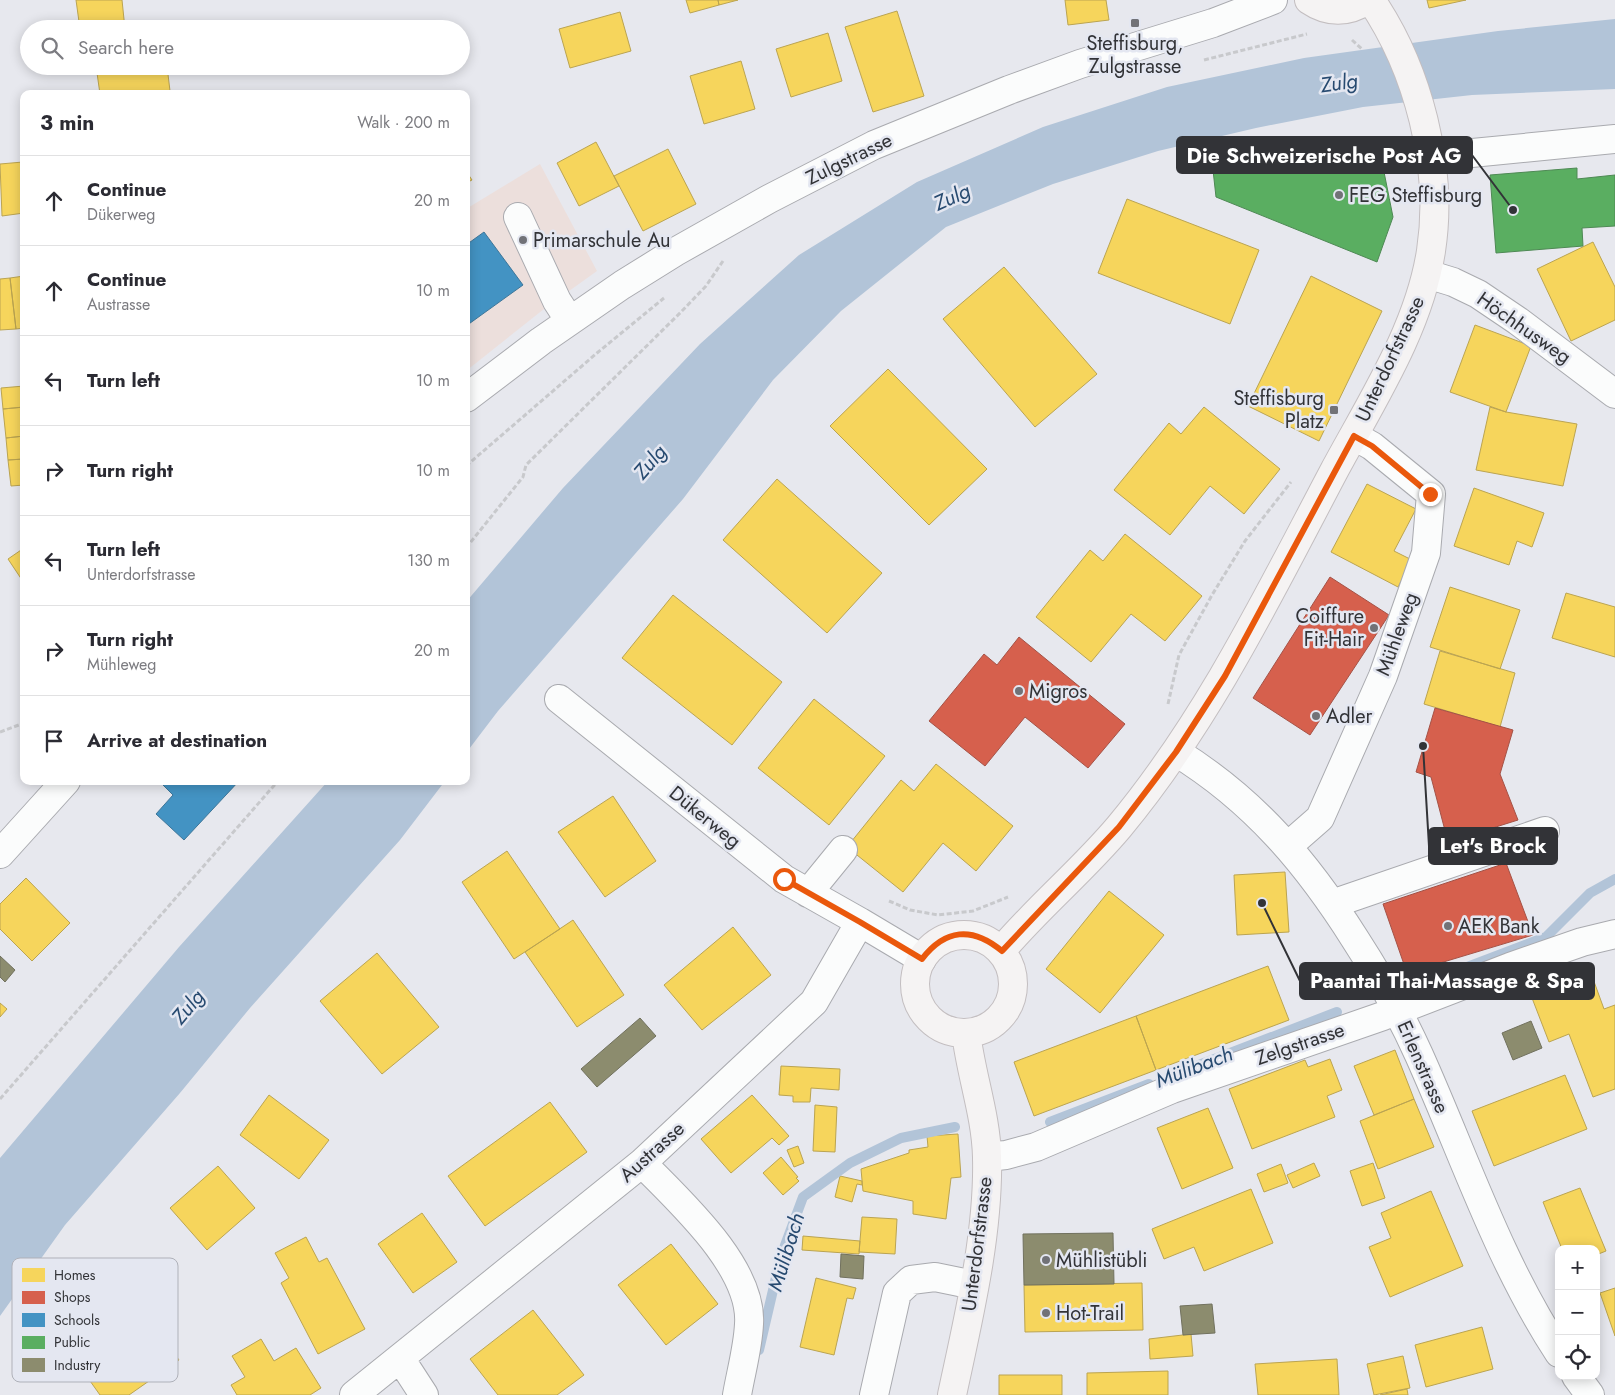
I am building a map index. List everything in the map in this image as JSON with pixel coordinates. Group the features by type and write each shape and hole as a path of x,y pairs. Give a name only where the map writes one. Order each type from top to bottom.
{"main road":[{"path":"1308,0 1326,9 1338,11 1350,9 1367,0"},
{"name":"Unterdorfstrasse","path":"1002,951 1119,827 1176,752 1225,676 1396,356 1415,311 1427,274 1434,231 1434,205 1428,146 1413,84 1385,20 1371,0"},
{"path":"959,934 975,935 990,941 1002,951 1009,962 1014,990 1010,1003 1003,1015 992,1024 980,1030 966,1033 953,1032 930,1020 922,1009 917,997 915,984 916,971 931,947 944,939 959,934"},
{"name":"Unterdorfstrasse","path":"952,1395 974,1285 985,1208 987,1157 984,1127 966,1033"}],"street":[{"name":"Zulgstrasse","path":"470,395 570,320 622,285 721,225 874,145 1008,90 1080,64 1213,23 1273,0"},
{"path":"1428,146 1615,139"},
{"path":"518,217 557,302 570,320"},
{"name":"Höchhusweg","path":"1427,274 1453,282 1478,294 1518,321 1615,394"},
{"name":"Mühleweg","path":"1288,846 1320,818 1383,676 1426,553 1430,494 1372,446 1354,436"},
{"name":"Dükerweg","path":"559,699 784,879 860,922"},
{"name":"Erlenstrasse","path":"1176,752 1194,763 1259,816 1288,846 1332,904 1373,968 1397,1010 1419,1055 1509,1266 1533,1313 1555,1347"},
{"path":"0,854 62,785"},
{"path":"1332,904 1545,831"},
{"path":"808,893 843,850"},
{"path":"860,922 922,959"},
{"name":"Austrasse","path":"354,1395 642,1163 814,1002 860,922"},
{"name":"Zelgstrasse","path":"987,1157 1006,1155 1036,1147 1172,1089 1397,1010 1510,967 1582,942 1615,934"},
{"path":"642,1163 685,1208 730,1260 746,1295 749,1322 737,1395"},
{"path":"874,1395 897,1293 912,1280 935,1277 974,1285"},
{"path":"400,1358 424,1395"},
{"path":"1579,1380 1590,1395"}],"path":[{"path":"1197,62 1311,33"},
{"path":"1349,39 1355,42"},
{"path":"470,543 523,476 526,465 706,286 726,256 719,260"},
{"path":"470,463 670,293"},
{"path":"1166,712 1179,655 1212,594 1245,541 1292,481"},
{"path":"0,732 20,724"},
{"path":"0,1099 275,785"},
{"path":"886,900 910,910 938,915 974,911 1008,897 1015,890"}],"shaded area":[{"name":"Primarschule Au","path":"540,164 597,271 544,309 470,368 470,207"}],"water":[{"name":"Zulg","path":"1615,19 1615,89 1472,95 1363,107 1256,128 1158,151 1053,184 946,227 841,311 773,380 683,499 498,711 470,748 470,597 563,488 700,344 799,255 917,182 1043,127 1167,87 1304,58 1498,31"},
{"name":"Zulg","path":"324,785 442,785 400,840 250,1008 180,1093 65,1225 41,1258 12,1258 12,1299 0,1316 0,1158 179,947"}],"building: Homes":[{"path":"76,0 122,0 124,20 79,20"},
{"path":"686,0 718,0 719,5 690,13"},
{"path":"718,0 738,0 719,5"},
{"path":"1065,0 1106,0 1109,20 1068,25"},
{"path":"1427,0 1466,0 1429,8"},
{"path":"897,11 924,96 873,112 845,27"},
{"path":"620,12 631,51 570,68 559,29"},
{"path":"828,33 842,81 791,97 776,49"},
{"path":"741,61 755,109 704,124 690,76"},
{"path":"97,75 168,75 170,90 99,90"},
{"path":"596,142 619,186 579,206 557,163"},
{"path":"668,149 696,204 643,231 614,176"},
{"path":"20,162 20,214 2,216 0,164"},
{"path":"1127,199 1259,250 1230,324 1098,273"},
{"path":"1593,242 1615,287 1615,320 1571,341 1537,269"},
{"path":"1004,267 1097,374 1035,427 943,319"},
{"path":"1311,276 1382,311 1319,441 1248,406"},
{"path":"20,277 20,328 16,329 10,278"},
{"path":"10,278 16,329 0,330 0,279"},
{"path":"1475,325 1531,346 1506,412 1450,392"},
{"path":"888,369 987,469 929,525 830,426"},
{"path":"20,386 20,407 3,409 1,388"},
{"path":"20,407 20,436 6,438 3,409"},
{"path":"1204,407 1280,469 1244,514 1210,486 1170,535 1114,490 1169,423 1181,434"},
{"path":"1490,407 1506,412 1577,424 1563,486 1476,470"},
{"path":"20,436 20,459 8,460 6,438"},
{"path":"20,459 20,485 11,486 8,460"},
{"path":"777,479 882,573 827,633 723,540"},
{"path":"1367,484 1416,509 1394,551 1412,560 1398,587 1331,552"},
{"path":"1474,488 1544,513 1532,547 1517,541 1509,565 1454,546"},
{"path":"1125,534 1202,596 1165,641 1131,614 1091,662 1036,617 1090,550 1103,561"},
{"path":"20,551 20,577 8,559"},
{"path":"1450,587 1520,610 1500,669 1430,647"},
{"path":"1566,593 1615,607 1615,657 1552,638"},
{"path":"673,595 782,682 732,745 622,658"},
{"path":"1440,651 1515,673 1500,727 1424,704"},
{"path":"814,699 885,756 829,825 758,768"},
{"path":"936,764 1013,826 976,871 943,843 903,892 847,847 901,780 914,791"},
{"path":"613,796 656,861 605,897 558,832"},
{"path":"507,851 560,929 514,959 462,882"},
{"path":"1285,872 1289,932 1237,935 1234,875"},
{"path":"26,878 70,923 32,961 0,929 0,904"},
{"path":"1109,891 1164,935 1100,1013 1046,969"},
{"path":"573,920 624,995 577,1027 525,952"},
{"path":"733,927 771,975 702,1030 664,985"},
{"path":"377,953 439,1027 382,1074 320,1001"},
{"path":"1268,966 1289,1020 1156,1070 1136,1016"},
{"path":"1592,976 1604,1009 1615,1005 1615,1089 1593,1097 1569,1034 1549,1042 1532,998"},
{"path":"0,1003 7,1009 0,1017"},
{"path":"1136,1016 1156,1070 1034,1116 1014,1062"},
{"path":"1395,1050 1414,1099 1374,1115 1354,1066"},
{"path":"1330,1059 1342,1090 1327,1096 1335,1117 1252,1149 1229,1089 1305,1060 1308,1067"},
{"path":"781,1066 840,1069 839,1090 811,1088 810,1102 793,1102 793,1096 779,1095"},
{"path":"1565,1075 1587,1129 1494,1166 1472,1111"},
{"path":"269,1095 329,1140 299,1179 240,1135"},
{"path":"752,1095 789,1136 779,1145 772,1138 731,1173 701,1139"},
{"path":"1414,1099 1434,1147 1378,1169 1360,1121"},
{"path":"550,1102 587,1152 485,1226 448,1176"},
{"path":"815,1105 837,1107 835,1152 813,1151"},
{"path":"1208,1108 1233,1168 1182,1189 1157,1128"},
{"path":"958,1134 961,1177 951,1178 946,1219 913,1214 913,1201 863,1191 861,1169 909,1153 909,1150 928,1147 927,1136"},
{"path":"798,1146 804,1163 794,1167 787,1150"},
{"path":"781,1157 798,1177 796,1178 799,1181 783,1195 763,1173"},
{"path":"1314,1163 1320,1176 1293,1188 1287,1175"},
{"path":"1373,1163 1385,1198 1362,1206 1350,1171"},
{"path":"1281,1164 1288,1183 1264,1192 1257,1174"},
{"path":"218,1166 255,1208 207,1250 170,1208"},
{"path":"840,1176 862,1181 862,1185 857,1184 852,1202 835,1197"},
{"path":"1580,1188 1606,1251 1600,1253 1600,1245 1560,1245 1543,1202"},
{"path":"1251,1189 1273,1243 1204,1271 1194,1247 1164,1259 1152,1229"},
{"path":"1431,1191 1463,1266 1390,1297 1369,1247 1391,1238 1381,1213"},
{"path":"422,1213 457,1262 413,1293 378,1244"},
{"path":"862,1217 897,1219 895,1254 859,1252"},
{"path":"803,1236 860,1241 859,1254 802,1250"},
{"path":"306,1237 319,1262 327,1258 365,1329 318,1354 281,1283 289,1278 275,1253"},
{"path":"671,1244 718,1304 666,1345 618,1285"},
{"path":"816,1278 856,1288 853,1299 847,1298 834,1355 800,1347"},
{"path":"1142,1283 1143,1330 1025,1332 1024,1285"},
{"path":"1615,1288 1615,1336 1600,1293"},
{"path":"533,1310 584,1375 557,1395 498,1395 470,1359"},
{"path":"1482,1327 1493,1369 1426,1387 1415,1345"},
{"path":"1191,1334 1193,1356 1150,1359 1149,1339"},
{"path":"261,1339 274,1361 296,1348 321,1388 310,1395 237,1395 231,1385 245,1377 232,1356"},
{"path":"1403,1356 1410,1388 1374,1395 1367,1364"},
{"path":"1337,1359 1339,1395 1258,1395 1255,1364"},
{"path":"1168,1371 1168,1395 1087,1395 1087,1373"},
{"path":"999,1375 1062,1375 1062,1395 999,1395"},
{"path":"91,1382 148,1382 129,1395 100,1395"},
{"path":"1407,1389 1408,1395 1380,1395"}],"building: Shops":[{"path":"1330,577 1389,615 1310,735 1253,698"},
{"name":"Migros","path":"1019,637 1125,724 1088,768 1025,717 985,766 929,721 984,654 997,665"},
{"path":"1435,708 1513,730 1500,774 1518,820 1448,842 1431,777 1416,772"},
{"path":"1506,863 1533,935 1407,973 1383,904"}],"building: Schools":[{"path":"484,232 523,285 470,323 470,242"},
{"path":"163,785 235,785 184,840 156,814 173,795"}],"building: Public":[{"path":"1378,142 1393,217 1377,262 1216,197 1213,170"},
{"path":"1577,168 1577,179 1615,175 1615,226 1582,228 1583,246 1496,253 1490,175"}],"building: Industry":[{"path":"0,956 15,970 5,982 0,977"},
{"path":"640,1018 656,1036 597,1087 581,1069"},
{"path":"1531,1021 1542,1048 1513,1060 1502,1033"},
{"path":"1113,1233 1114,1284 1024,1285 1023,1234"},
{"path":"841,1254 864,1256 863,1279 840,1277"},
{"path":"1212,1304 1215,1333 1183,1335 1180,1306"}],"waterway":[{"name":"Mülibach","path":"1420,985 1546,937 1590,893 1615,879"},
{"name":"Mülibach","path":"1186,1070 1337,1012"},
{"name":"Mülibach","path":"1050,1122 1149,1084"},
{"name":"Mülibach","path":"759,1350 781,1256 803,1197 850,1163 901,1138 955,1127"}],"place":[{"name":"Steffisburg, Zulgstrasse","path":"1135,23"},
{"name":"FEG Steffisburg","path":"1339,195"},
{"name":"Die Schweizerische Post AG","path":"1513,210"},
{"name":"Primarschule Au","path":"523,240"},
{"name":"Steffisburg Platz","path":"1334,410"},
{"name":"Coiffure Fit-Hair","path":"1374,628"},
{"name":"Migros","path":"1019,691"},
{"name":"Adler","path":"1316,716"},
{"name":"Let's Brock","path":"1423,746"},
{"name":"Paantai Thai-Massage & Spa","path":"1262,903"},
{"name":"AEK Bank","path":"1448,926"},
{"name":"Mühlistübli","path":"1046,1260"},
{"name":"Hot-Trail","path":"1046,1313"}],"route":[{"path":"784,879 922,959 931,947 944,939 959,934 975,935 990,941 1002,951 1011,939 1043,908 1119,827 1176,752 1225,676 1354,436 1372,446 1430,494"}]}
